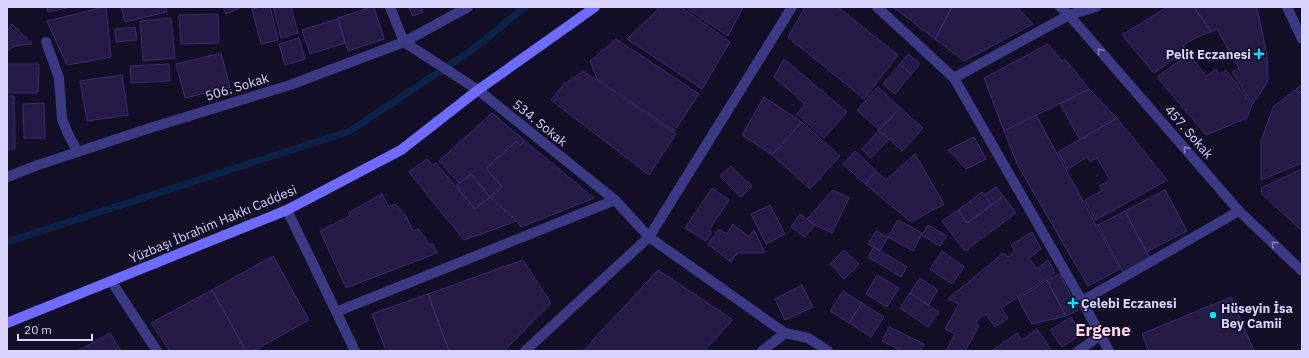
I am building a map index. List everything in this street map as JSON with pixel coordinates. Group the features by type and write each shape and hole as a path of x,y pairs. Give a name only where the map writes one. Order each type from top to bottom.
{"main road":[{"name":"Yüzbaşı İbrahim Hakkı Caddesi","path":"7,323 288,210 401,150 478,90 595,7"}],"street":[{"path":"390,7 404,42"},
{"name":"506. Sokak","path":"7,177 150,128 290,85 404,42 468,7"},
{"path":"525,351 649,237 792,7"},
{"path":"877,7 954,78 1082,301 1109,351"},
{"name":"457. Sokak","path":"1060,7 1069,15 1239,211 1302,271"},
{"path":"954,78 1069,15 1096,7"},
{"path":"1287,7 1302,39"},
{"path":"46,42 59,78 62,119 78,152"},
{"name":"534. Sokak","path":"404,42 478,90 614,200 649,237 785,333"},
{"path":"336,312 614,200"},
{"path":"288,210 355,351"},
{"path":"1082,301 1239,211"},
{"path":"111,281 157,351"},
{"path":"762,351 785,333 808,338 828,351"},
{"path":"1078,351 1101,335"}],"building":[{"path":"47,7 72,7 48,12"},
{"path":"106,7 111,57 67,65 47,21"},
{"path":"121,7 166,7 167,12 125,22"},
{"path":"223,7 242,7 226,14"},
{"path":"270,7 278,40 261,44 252,9"},
{"path":"273,7 291,7 298,33 281,38"},
{"path":"374,7 384,39 348,51 338,18"},
{"path":"408,7 421,7 423,12 413,16"},
{"path":"660,7 681,7 730,42 702,89 627,39"},
{"path":"685,7 743,7 728,36"},
{"path":"805,7 838,7 898,55 864,99 788,37"},
{"path":"893,7 952,7 935,39"},
{"path":"952,7 1017,7 1033,24 964,61 935,39"},
{"path":"1167,7 1194,7 1211,32 1195,38 1183,46 1186,50 1154,73 1122,35"},
{"path":"1194,7 1257,7 1267,56 1268,81 1253,104 1232,72 1239,68 1217,29 1211,32"},
{"path":"218,14 219,43 181,44 179,15"},
{"path":"171,18 175,58 143,61 140,21"},
{"path":"338,19 345,43 310,54 302,30"},
{"path":"12,24 32,44 15,46 7,51 7,32"},
{"path":"135,27 137,40 116,42 115,29"},
{"path":"299,38 305,59 285,65 279,44"},
{"path":"616,39 699,94 674,131 597,79 590,61"},
{"path":"1048,44 1062,61 1065,59 1089,89 1004,131 984,78"},
{"path":"221,53 230,87 185,98 176,64"},
{"path":"908,54 920,64 911,74 900,64"},
{"path":"1189,54 1206,76 1216,69 1220,75 1226,70 1252,105 1247,118 1206,135 1157,77"},
{"path":"784,59 847,112 824,138 797,114 805,104 774,77"},
{"path":"7,64 39,64 38,93 7,93"},
{"path":"169,64 170,81 131,83 130,66"},
{"path":"900,64 911,74 895,94 883,84"},
{"path":"583,71 676,134 649,175 551,100 563,85"},
{"path":"122,75 128,115 87,121 80,81"},
{"path":"1302,84 1302,95 1296,89"},
{"path":"878,87 900,108 879,130 857,110"},
{"path":"1089,89 1117,118 1080,140 1060,104"},
{"path":"1295,90 1302,98 1302,163 1261,180 1261,141 1273,107"},
{"path":"7,96 14,96 15,149 7,149"},
{"path":"764,97 802,122 772,155 742,135"},
{"path":"44,103 45,138 24,138 23,104"},
{"path":"900,108 923,128 902,151 879,130"},
{"path":"492,113 525,141 520,145 517,141 486,168 502,187 490,197 471,174 459,183 439,161"},
{"path":"1036,115 1120,269 1088,286 1017,164 1004,131"},
{"path":"1117,118 1167,180 1096,220 1085,200 1103,190 1099,186 1110,180 1097,158 1090,162 1087,157 1068,169 1058,152"},
{"path":"802,122 840,156 810,189 772,155"},
{"path":"879,130 889,139 871,158 862,149"},
{"path":"974,137 986,159 966,169 948,150"},
{"path":"517,141 520,145 525,141 594,198 521,227 517,221 490,197 502,187 486,168"},
{"path":"855,151 876,171 865,184 843,164"},
{"path":"915,154 944,204 911,222 865,184 876,171 886,180"},
{"path":"427,159 433,165 436,163 475,209 490,197 517,221 464,240 409,172"},
{"path":"731,166 752,186 741,197 720,176"},
{"path":"1302,169 1302,231 1262,194 1261,188"},
{"path":"471,174 490,197 475,209 456,186"},
{"path":"996,187 1003,196 992,205 984,195"},
{"path":"712,188 729,200 709,230 712,232 706,241 685,228"},
{"path":"833,190 849,198 832,233 815,225 807,219"},
{"path":"1165,190 1187,231 1146,252 1125,211"},
{"path":"982,192 992,205 967,223 958,210"},
{"path":"382,194 389,207 395,204 406,216 413,231 418,229 425,237 429,245 432,243 437,253 346,288 320,231 350,216 348,213"},
{"path":"1003,196 1016,213 965,251 942,221 958,210 967,223"},
{"path":"770,205 785,234 766,244 751,214"},
{"path":"1125,211 1150,258 1123,272 1098,225"},
{"path":"800,214 815,225 805,237 791,227"},
{"path":"898,220 922,233 913,251 888,237"},
{"path":"733,224 749,237 754,230 765,253 737,253 731,262 708,244 719,229 727,234"},
{"path":"928,225 947,236 940,246 922,235"},
{"path":"876,231 888,237 880,251 868,244"},
{"path":"1032,232 1041,249 1029,259 1037,269 1048,260 1055,273 1001,308 1008,318 995,327 985,314 976,322 979,326 965,351 946,351 955,334 945,329 959,304 948,299 1003,253 1008,257 1015,251 1011,245"},
{"path":"874,247 907,267 901,277 868,257"},
{"path":"844,250 859,264 844,279 830,264"},
{"path":"942,251 964,267 952,284 930,269"},
{"path":"273,256 309,320 253,351 246,351 212,290"},
{"path":"523,260 551,303 504,351 449,351 428,294"},
{"path":"658,270 733,320 704,351 583,351"},
{"path":"1060,274 1078,310 1066,316 1047,280"},
{"path":"877,275 899,288 887,307 866,294"},
{"path":"920,278 938,290 928,305 910,293"},
{"path":"1047,280 1066,316 1032,324 1018,299"},
{"path":"802,285 813,307 785,320 775,299"},
{"path":"212,290 246,351 170,351 151,323"},
{"path":"843,291 862,303 849,323 830,311"},
{"path":"910,293 939,312 928,327 900,308"},
{"path":"428,294 449,351 386,351 372,314"},
{"name":"Hüseyin İsa Bey Camii","path":"1231,297 1254,351 1149,351 1142,334"},
{"path":"862,303 884,317 871,337 849,323"},
{"path":"1071,317 1082,334 1062,347 1050,330"},
{"path":"889,327 924,344 921,351 902,351 882,341"},
{"path":"1037,329 1052,351 992,351 1017,333 1022,340"},
{"path":"110,333 121,351 78,351"}],"waterway":[{"path":"7,242 350,131 471,51 525,7"}],"place":[{"name":"Pelit Eczanesi","path":"1259,54"},
{"name":"Çelebi Eczanesi","path":"1073,303"},
{"name":"Hüseyin İsa Bey Camii","path":"1213,315"}],"district":[{"name":"Ergene","path":"1103,330"}]}
